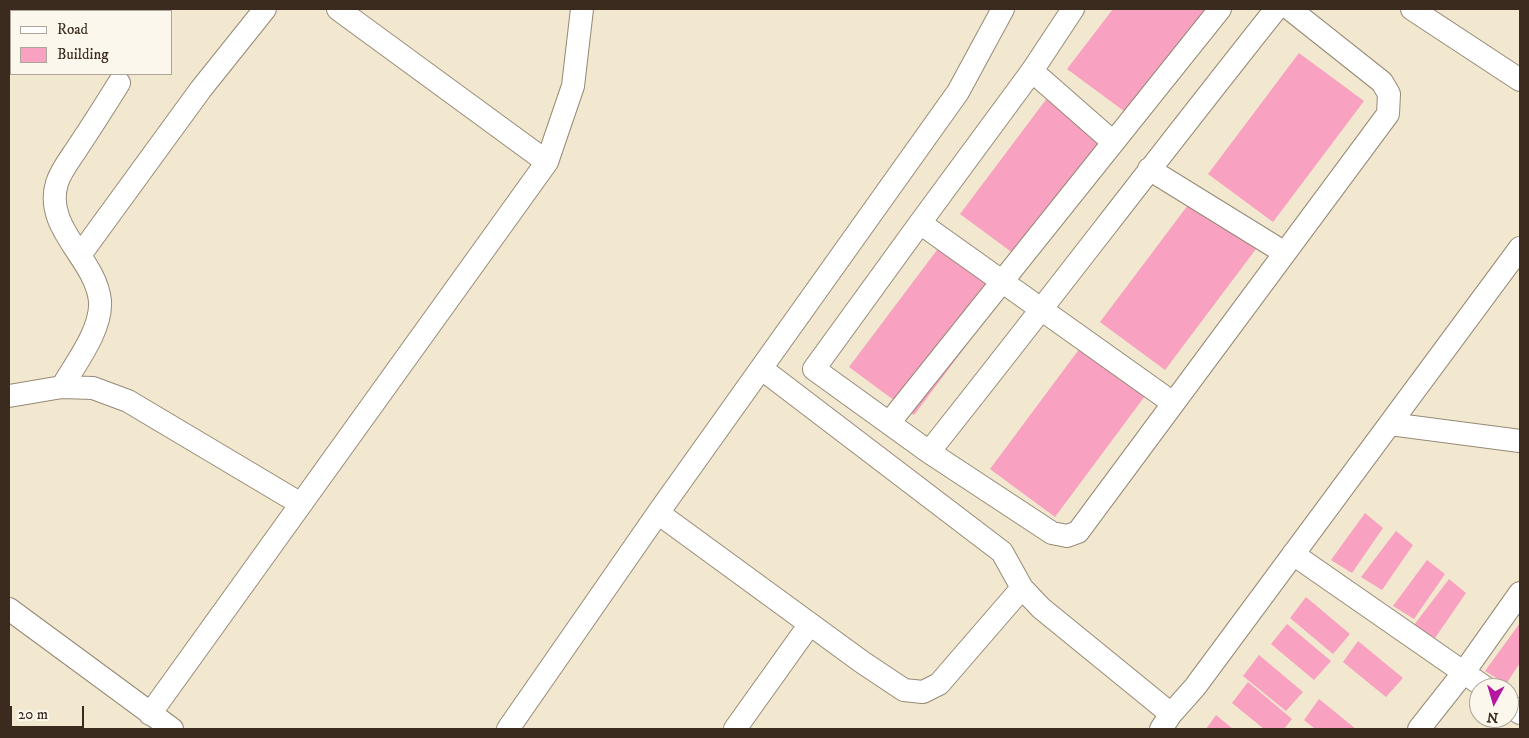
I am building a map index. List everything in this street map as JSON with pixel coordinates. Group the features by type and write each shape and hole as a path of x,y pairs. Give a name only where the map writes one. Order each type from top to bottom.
{"street":[{"path":"80,255 201,89 265,9"},
{"path":"150,714 547,162 573,86 582,9"},
{"path":"508,729 658,513 958,92 1003,9"},
{"path":"1073,9 1032,71 814,369 921,446 1052,533 1067,536 1078,532 1388,114 1389,94 1382,82 1290,9"},
{"path":"889,423 1220,9"},
{"path":"888,464 921,446 1042,310 1149,168 1276,9"},
{"path":"1412,9 1520,80"},
{"path":"346,11 547,162"},
{"path":"1032,71 1113,142"},
{"path":"62,387 91,338 98,317 100,301 93,280 59,220 55,203 57,183 68,162 120,83"},
{"path":"1149,168 1285,253"},
{"path":"920,223 1174,403"},
{"path":"762,369 1002,552 1022,588 1041,608 1166,722 1195,687 1520,248"},
{"path":"9,396 62,387 93,388 128,401 301,504"},
{"path":"1390,424 1520,441"},
{"path":"658,513 862,662 904,690 923,692 939,684 1022,588"},
{"path":"1293,554 1472,678"},
{"path":"1419,729 1464,672 1520,594"},
{"path":"9,609 172,729"},
{"path":"735,729 810,624"}],"building":[{"path":"1113,9 1213,9 1132,117 1067,69"},
{"path":"1299,53 1364,101 1273,222 1208,174"},
{"path":"1051,93 1116,141 1025,262 960,214"},
{"path":"1191,201 1256,249 1165,370 1100,322"},
{"path":"940,246 1005,294 914,415 849,367"},
{"path":"1080,348 1145,396 1055,517 990,469"},
{"path":"1365,513 1383,528 1352,573 1331,560"},
{"path":"1396,531 1413,545 1382,590 1361,577"},
{"path":"1427,560 1445,574 1414,619 1393,606"},
{"path":"1449,579 1466,593 1435,638 1414,625"},
{"path":"1306,597 1350,634 1333,654 1290,618"},
{"path":"1520,623 1520,663 1510,678 1496,678 1485,671"},
{"path":"1287,624 1331,661 1314,680 1271,644"},
{"path":"1358,641 1403,678 1386,697 1343,662"},
{"path":"1259,655 1303,692 1286,711 1243,676"},
{"path":"1248,682 1292,719 1284,729 1264,729 1232,703"},
{"path":"1319,699 1356,729 1315,729 1304,720"},
{"path":"1216,715 1233,729 1206,729"}]}
